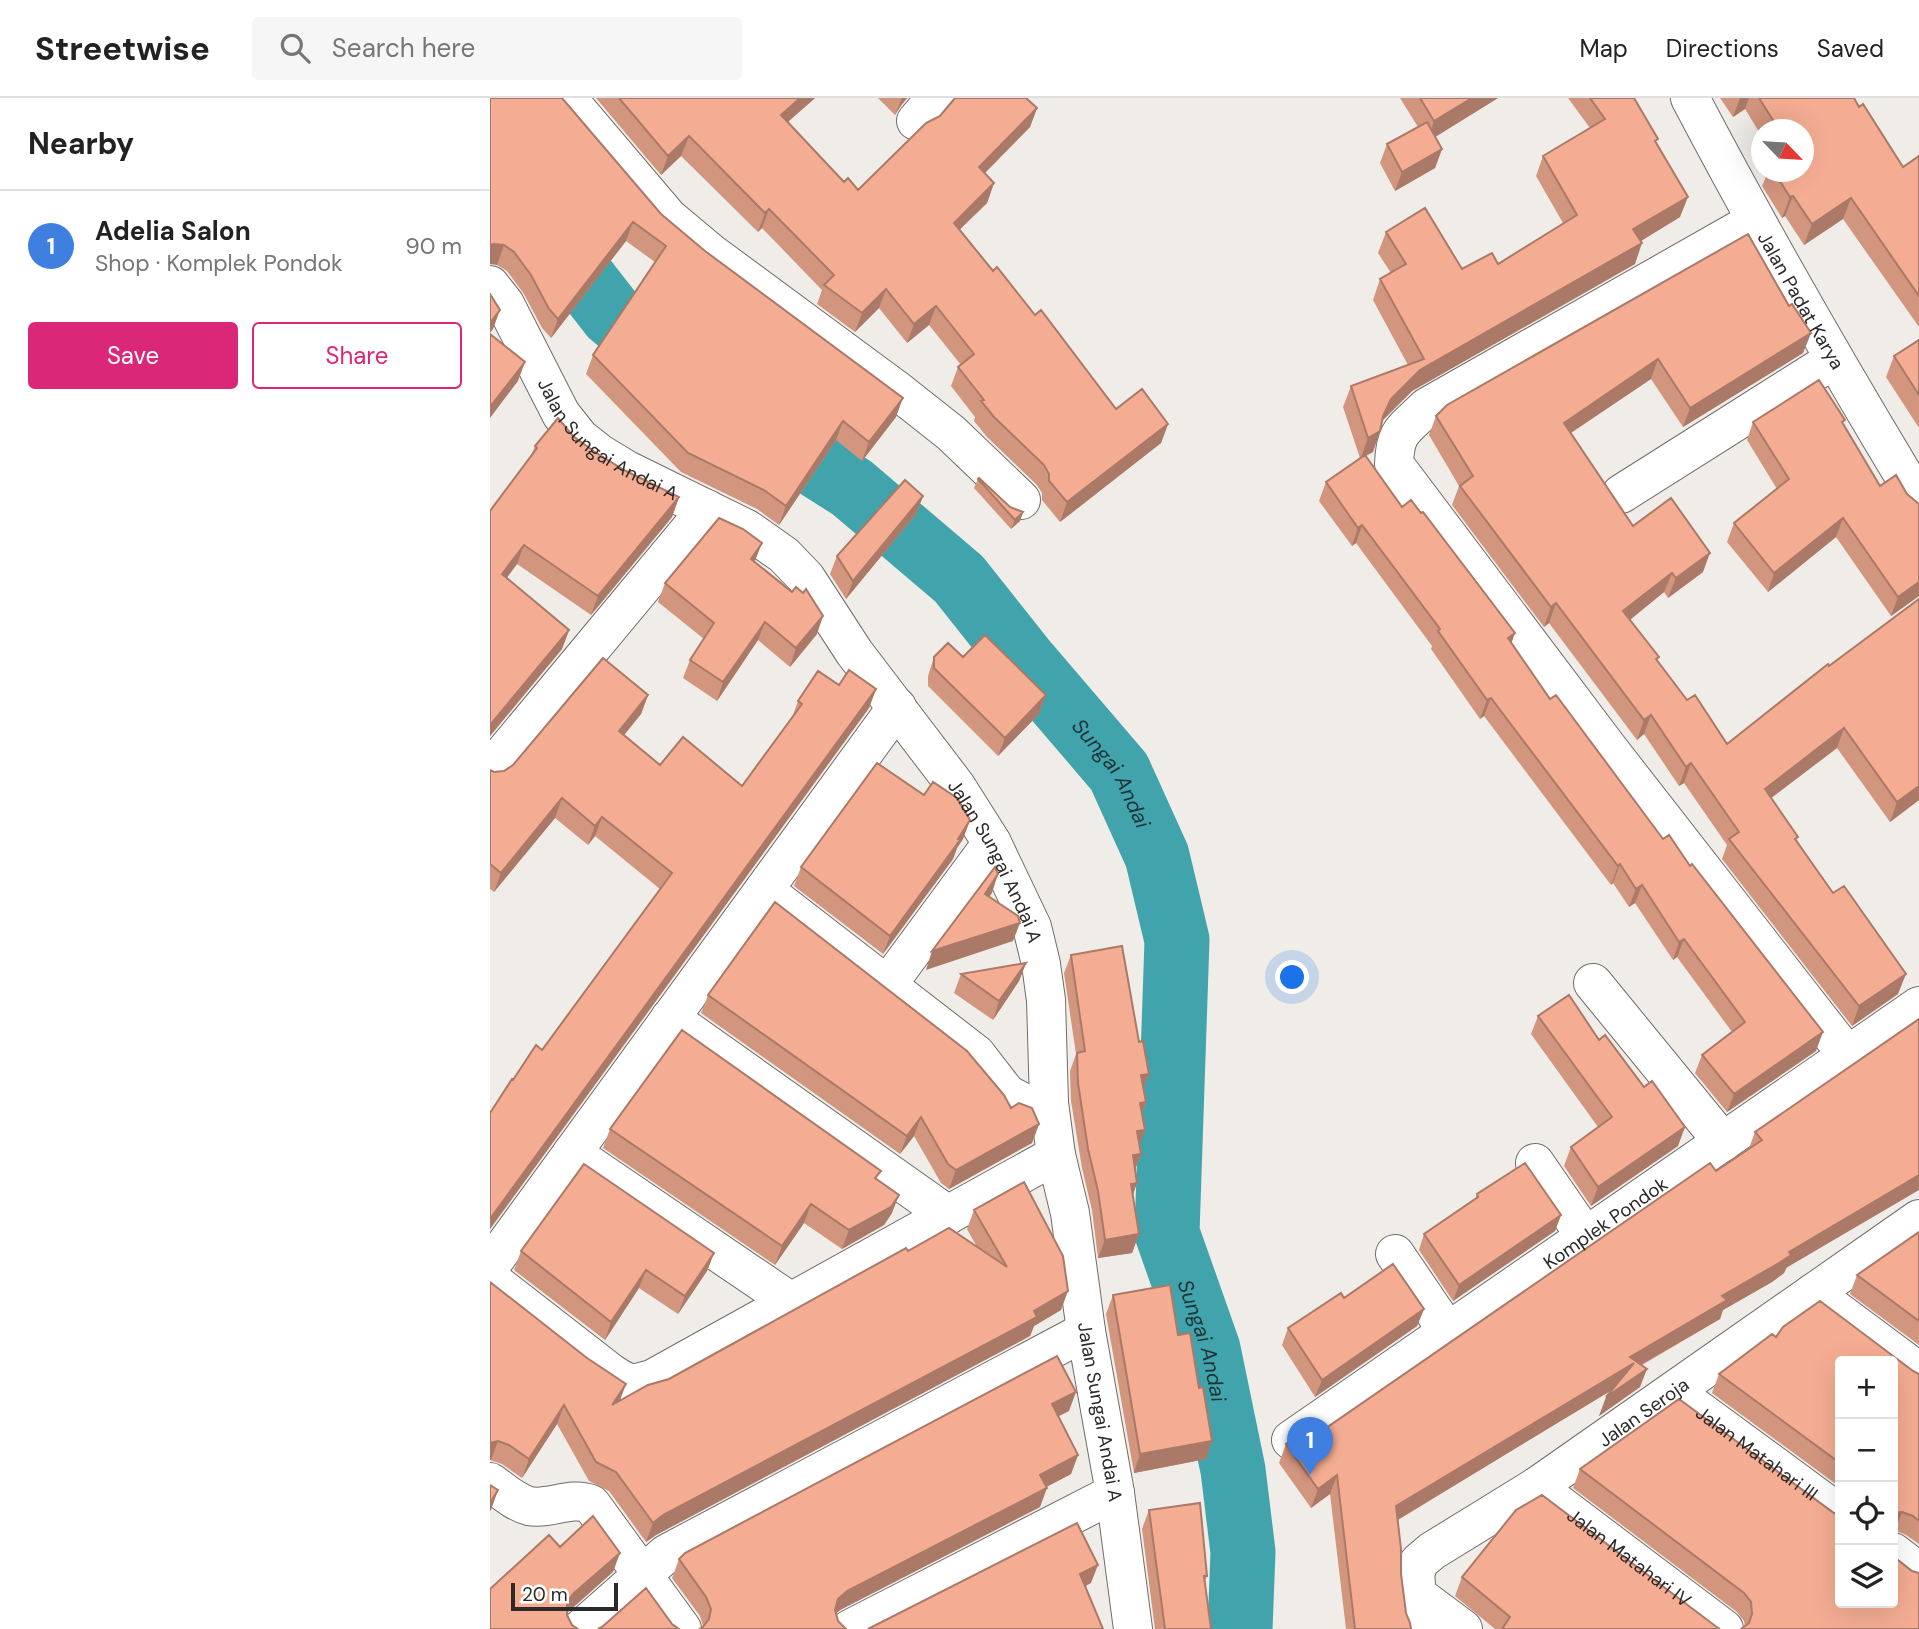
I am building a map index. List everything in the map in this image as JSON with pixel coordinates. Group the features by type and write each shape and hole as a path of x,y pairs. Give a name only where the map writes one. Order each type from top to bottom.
{"street":[{"path":"567,98 667,217 951,433 1021,500"},
{"name":"Jalan Padat Karya","path":"1690,98 1833,360 1919,501"},
{"path":"1755,221 1427,407 1399,434 1395,443 1394,464 1617,759 1848,1056"},
{"name":"Jalan Sungai Andai A","path":"490,285 505,304 561,414 580,438 627,470 747,529 784,555 806,578 855,652 956,786 992,843 1031,927 1041,964 1046,1000 1049,1103 1056,1155 1070,1213 1086,1331 1115,1493 1133,1629"},
{"path":"1621,494 1833,360"},
{"path":"490,770 707,509"},
{"path":"490,1266 897,707"},
{"path":"888,984 992,843"},
{"path":"764,890 976,1054 1007,1094 1030,1106 1049,1103"},
{"path":"1593,983 1723,1142"},
{"name":"Komplek Pondok","path":"1292,1440 1919,1006"},
{"path":"670,1018 948,1215"},
{"path":"572,1153 791,1302"},
{"path":"490,1279 611,1373 627,1383 636,1384 652,1379 1056,1155"},
{"path":"1535,1163 1586,1237"},
{"name":"Jalan Seroja","path":"1419,1611 1415,1575 1419,1562 1432,1551 1536,1487 1919,1219"},
{"path":"1395,1254 1448,1332"},
{"path":"1813,1293 1919,1372"},
{"path":"581,1629 652,1565 1086,1331"},
{"name":"Jalan Matahari III","path":"1674,1392 1835,1510"},
{"path":"490,1482 519,1502 532,1507 580,1500 591,1504 652,1565 682,1629"},
{"name":"Jalan Matahari IV","path":"1536,1487 1724,1629"},
{"path":"850,1629 1115,1493"},
{"path":"1898,1556 1919,1572"},
{"path":"1419,1611 1463,1629"}],"building":[{"path":"490,98 562,98 661,214 705,251 903,398 869,442 843,421 786,506 764,490 688,453 593,355 666,246 633,222 558,319 514,252 504,245 490,246"},
{"path":"619,98 800,98 781,115 844,182 848,178 858,190 926,123 940,116 955,98 1026,98 1037,108 979,167 994,183 954,223 993,271 997,267 1035,315 1041,310 1116,409 1142,389 1168,424 1067,502 1049,481 1044,465 994,417 958,367 974,354 936,306 914,324 886,289 862,313 824,285 834,275 769,209 765,213 689,136 668,156"},
{"path":"1420,98 1472,98 1434,121"},
{"path":"1590,98 1634,98 1658,139 1655,141 1688,197 1633,229 1642,243 1420,370 1391,399 1380,431 1368,438 1351,386 1424,359 1380,279 1406,264 1386,232 1425,208 1462,269 1492,253 1498,264 1577,215 1543,156 1605,119"},
{"path":"1759,98 1854,98 1859,107 1863,104 1903,167 1919,156 1919,296 1851,198 1812,224 1780,182 1814,182 1814,119 1772,119"},
{"path":"1427,122 1442,149 1402,172 1387,144"},
{"path":"1748,234 1789,306 1792,304 1811,333 1690,408 1658,359 1564,423 1633,526 1671,498 1710,553 1676,578 1672,573 1623,611 1659,657 1656,659 1687,700 1695,695 1727,744 1828,664 1829,666 1919,599 1919,786 1897,802 1844,728 1765,789 1798,837 1795,839 1833,893 1844,886 1906,974 1859,1006 1729,839 1739,832 1691,763 1686,767 1651,715 1644,720 1556,603 1551,607 1460,486 1473,476 1436,416 1447,405"},
{"path":"490,294 500,310 490,323"},
{"path":"490,334 525,362 490,407"},
{"path":"1919,340 1919,395 1894,356"},
{"path":"1819,380 1845,420 1842,422 1880,486 1896,475 1907,494 1919,504 1919,582 1898,597 1843,518 1774,573 1734,523 1789,479 1753,422"},
{"path":"558,418 573,436 595,452 624,470 679,497 598,596 524,545 502,574 569,630 490,725 490,511"},
{"path":"1365,455 1402,507 1411,500 1421,513 1423,512 1515,633 1508,638 1550,699 1556,695 1663,839 1669,835 1690,866 1692,864 1823,1032 1734,1094 1702,1055 1745,1022 1684,939 1679,942 1642,885 1636,889 1620,864 1618,866 1491,698 1487,700 1438,631 1440,629 1362,525 1358,528 1326,482"},
{"path":"979,478 1010,507 1023,512 1015,520"},
{"path":"905,480 923,496 853,581 837,556"},
{"path":"719,518 743,529 762,543 751,559 792,592 796,587 803,593 806,589 823,616 796,648 765,622 723,682 690,660 714,623 665,583"},
{"path":"985,635 1046,695 1005,738 934,668 934,657 948,643 963,657"},
{"path":"603,658 648,695 619,731 660,765 683,737 742,786 802,704 798,701 818,671 839,685 849,670 876,689 490,1219 490,1113 536,1045 542,1050 672,873 602,817 595,826 562,798 501,873 490,864 490,770 504,771 513,765"},
{"path":"877,763 924,795 933,782 957,798 970,820 958,839 960,840 890,936 801,867"},
{"path":"995,867 998,874 985,894 1018,916 1020,923 932,951"},
{"path":"775,902 967,1051 1004,1095 1011,1108 1019,1103 1032,1108 1039,1124 956,1170 948,1164 921,1117 907,1136 708,995"},
{"path":"1122,946 1139,1042 1143,1041 1149,1074 1141,1075 1146,1102 1140,1103 1145,1130 1137,1131 1141,1154 1133,1155 1137,1183 1131,1184 1139,1234 1105,1240 1078,1083 1077,1053 1085,1051 1071,955"},
{"path":"1026,963 999,1001 961,974"},
{"path":"1569,995 1599,1040 1605,1035 1644,1087 1652,1081 1685,1127 1598,1187 1571,1147 1612,1117 1538,1016"},
{"path":"1919,1019 1919,1175 1789,1252 1791,1255 1779,1263 1722,1296 1727,1300 1630,1357 1647,1369 1606,1397 1634,1363 1396,1506 1401,1574 1411,1629 1355,1629 1337,1475 1318,1489 1286,1444 1289,1441 1300,1443 1310,1439 1710,1163 1716,1171 1762,1140 1755,1132"},
{"path":"682,1030 881,1171 875,1178 899,1195 891,1207 849,1230 811,1204 782,1246 610,1129"},
{"path":"1525,1163 1561,1215 1459,1285 1424,1234 1478,1197 1477,1194"},
{"path":"584,1164 714,1253 685,1296 646,1270 611,1322 521,1251"},
{"path":"1024,1182 1063,1256 1068,1291 1034,1311 1037,1317 663,1515 653,1523 616,1472 596,1462 564,1405 529,1459 509,1445 498,1441 490,1443 490,1282 587,1358 626,1384 612,1405 648,1385 669,1379 906,1248 908,1251 949,1228 1007,1267 974,1210"},
{"path":"1919,1232 1919,1321 1857,1275"},
{"path":"1393,1264 1424,1309 1322,1380 1288,1328 1341,1293 1344,1298"},
{"path":"1170,1285 1178,1335 1190,1333 1199,1388 1203,1387 1212,1441 1140,1454 1113,1295"},
{"path":"1820,1301 1893,1356 1835,1356 1835,1459 1719,1374 1772,1334 1776,1337 1783,1327"},
{"path":"1057,1356 1076,1392 1052,1404 1078,1455 1040,1475 1047,1488 847,1591 838,1599 835,1610 838,1621 846,1629 699,1629 709,1619 711,1609 706,1597 679,1559 685,1553"},
{"path":"1898,1360 1919,1374 1919,1521 1898,1512"},
{"path":"1679,1399 1835,1513 1835,1608 1898,1608 1898,1560 1919,1573 1919,1629 1741,1629 1749,1623 1752,1614 1751,1602 1744,1593 1580,1469"},
{"path":"490,1485 498,1490 490,1503"},
{"path":"1542,1495 1720,1629 1502,1629 1510,1617 1462,1577 1516,1510"},
{"path":"1200,1503 1207,1576 1204,1576 1211,1629 1165,1629 1149,1510"},
{"path":"593,1516 620,1553 573,1594 567,1603 567,1615 572,1625 578,1629 490,1629 490,1589 549,1535 560,1547"},
{"path":"1077,1523 1098,1565 1080,1574 1103,1629 868,1629"},
{"path":"646,1588 672,1624 679,1629 598,1629 602,1627"}],"waterway":[{"name":"Sungai Andai","path":"490,163 512,186 612,315 718,403 852,488 959,579 1024,661 1119,772 1157,856 1177,940 1167,1233 1208,1349 1233,1470 1243,1552 1240,1629"}],"place":[{"name":"Adelia Salon","path":"1310,1475"}]}
